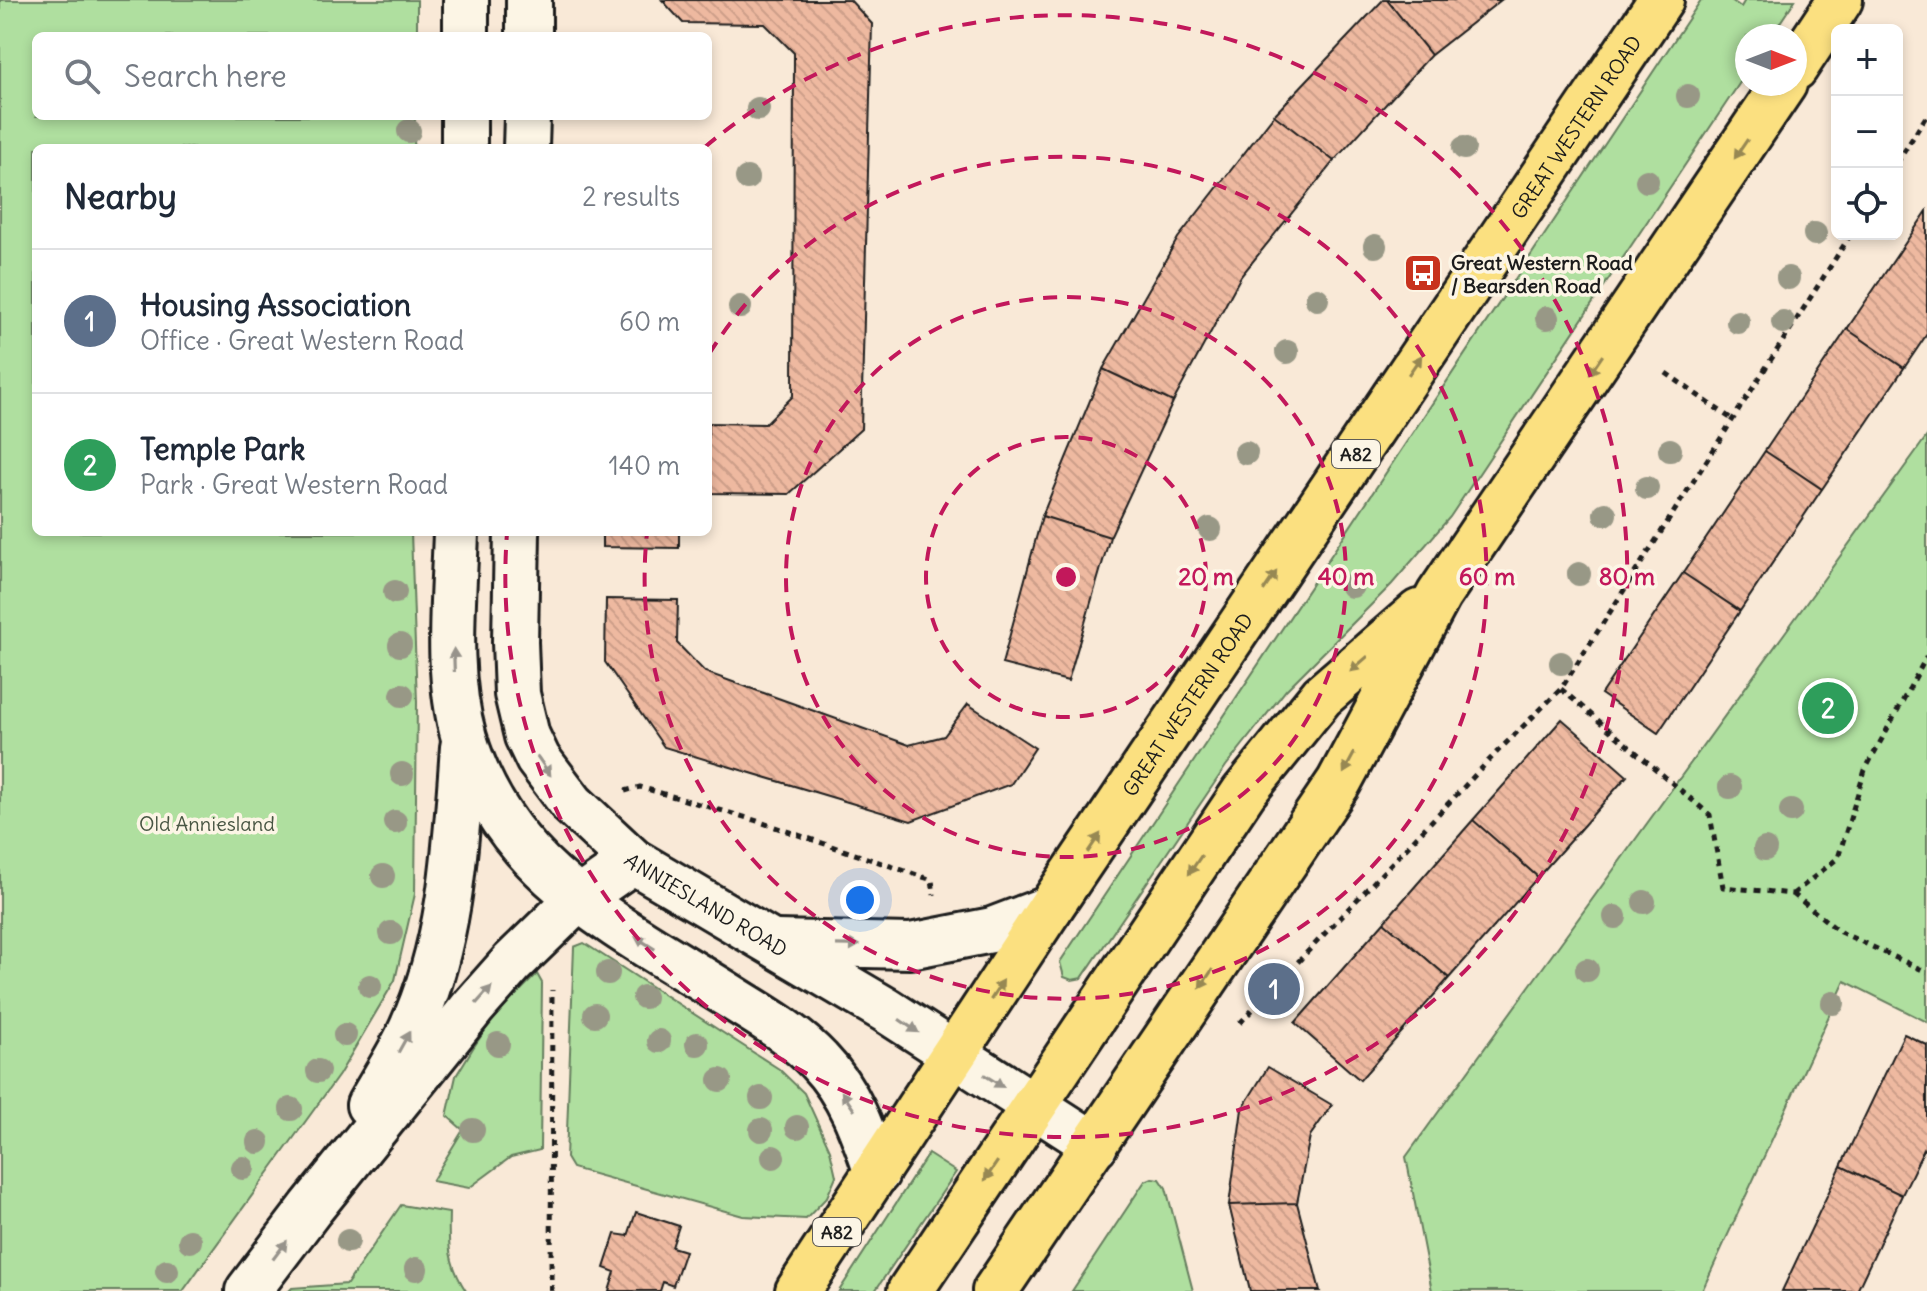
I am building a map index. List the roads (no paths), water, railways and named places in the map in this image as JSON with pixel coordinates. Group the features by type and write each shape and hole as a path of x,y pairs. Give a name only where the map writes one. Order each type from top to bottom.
{"main road":[{"name":"GREAT WESTERN ROAD","path":"798,1291 1050,908 1661,0"},
{"path":"1807,50 1840,0"},
{"path":"995,1291 1016,1271 1095,1145 1339,782 1439,595 1776,96"},
{"path":"910,1291 1244,792 1322,696 1439,595"}],"street":[{"path":"466,0 466,32"},
{"path":"529,0 529,32"},
{"path":"464,120 464,144"},
{"path":"526,144 527,120"},
{"path":"456,536 455,689 464,737 483,789 501,821 523,848 577,900 800,1043 833,1078 856,1112 877,1173"},
{"name":"ANNIESLAND ROAD","path":"517,536 517,694 527,736 538,759 572,804 633,861 886,1010 1095,1145"},
{"path":"311,1208 411,1030 437,957 450,898 464,737"},
{"path":"248,1291 473,1007 577,900 633,861"},
{"path":"770,943 910,946 992,930 1050,908"}],"place":[{"name":"Great Western Road / Bearsden Road","path":"1423,273"},
{"name":"Temple Park","path":"1828,708"},
{"name":"Housing Association","path":"1274,989"}],"park label":[{"name":"Old Anniesland","path":"207,823"}]}
